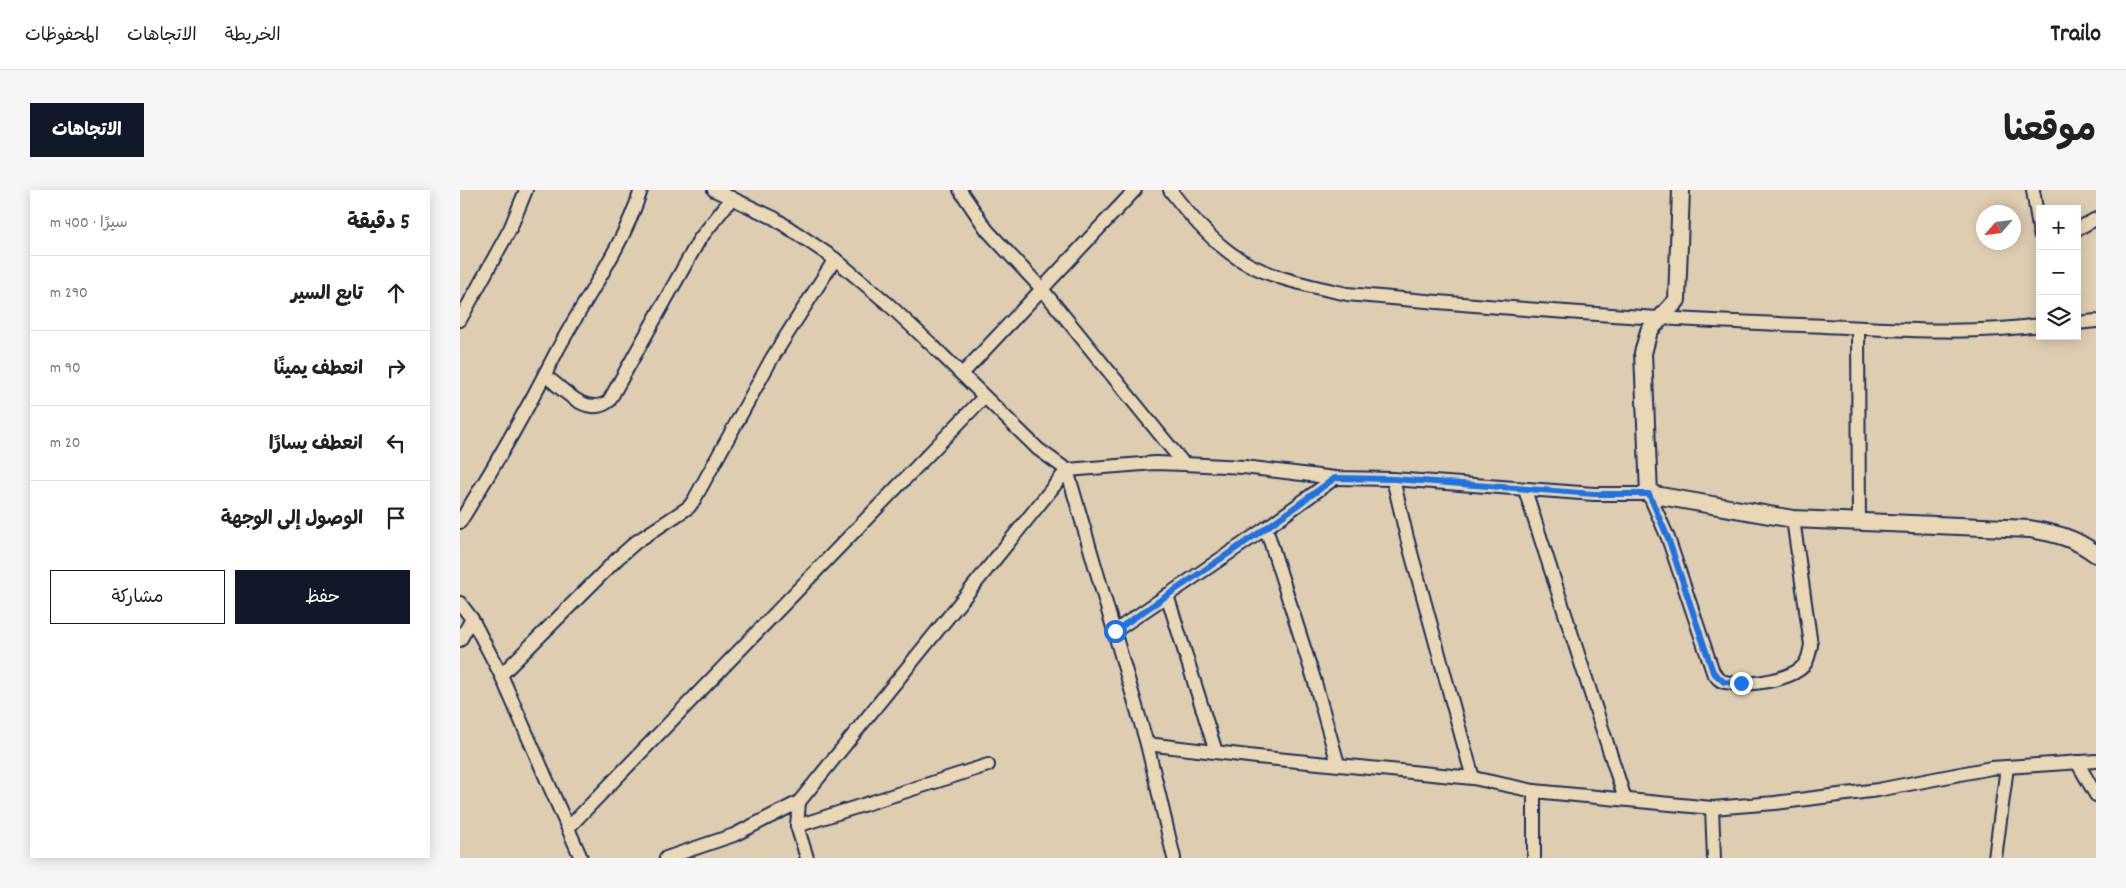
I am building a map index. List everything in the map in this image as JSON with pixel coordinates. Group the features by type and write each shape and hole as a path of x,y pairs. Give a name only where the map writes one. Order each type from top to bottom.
{"street":[{"path":"460,320 510,229 526,190"},
{"path":"460,522 546,376 558,350 620,239 636,206 641,190"},
{"path":"714,190 774,218 835,260 887,303 1038,449 1067,470 1147,744 1174,858"},
{"path":"960,190 987,230 1042,289 1184,464"},
{"path":"962,374 1135,190"},
{"path":"1170,190 1203,228 1226,250 1249,264 1312,287 1347,294 1658,319 1858,328 2007,330 2036,326"},
{"path":"1681,190 1679,290 1677,300 1649,331 1643,353 1649,494 1668,538 1713,672 1724,682 1766,681 1787,676 1806,662 1811,645 1793,519"},
{"path":"2033,190 2036,209"},
{"path":"546,376 586,406 600,407 609,401 699,240 732,198"},
{"path":"2081,228 2096,219"},
{"path":"500,675 618,558 636,542 688,507 694,500 772,358 835,260"},
{"path":"2081,323 2096,321"},
{"path":"1858,328 1859,521"},
{"path":"568,828 984,397"},
{"path":"666,858 734,835 799,802 1067,470 1146,464 1184,464 1244,467 1335,478 1394,479 1594,494 1649,494 1793,519 2030,529 2073,539 2096,554"},
{"path":"1115,631 1266,528 1335,478"},
{"path":"1394,479 1409,546 1473,778"},
{"path":"1525,490 1624,799"},
{"path":"1266,528 1314,679 1338,764"},
{"path":"1167,595 1216,752"},
{"path":"460,602 472,620 500,675 581,858"},
{"path":"460,640 472,620"},
{"path":"1147,744 1473,778 1534,792 1712,808 1878,790 2007,766 2096,761"},
{"path":"2076,762 2096,795"},
{"path":"797,826 988,765"},
{"path":"1995,858 2007,766"},
{"path":"1534,792 1534,858"},
{"path":"799,802 797,826 806,858"},
{"path":"1712,808 1714,858"}],"route":[{"path":"1115,631 1266,528 1335,478 1394,479 1594,494 1649,494 1668,538 1713,672 1724,682 1741,683"}]}
